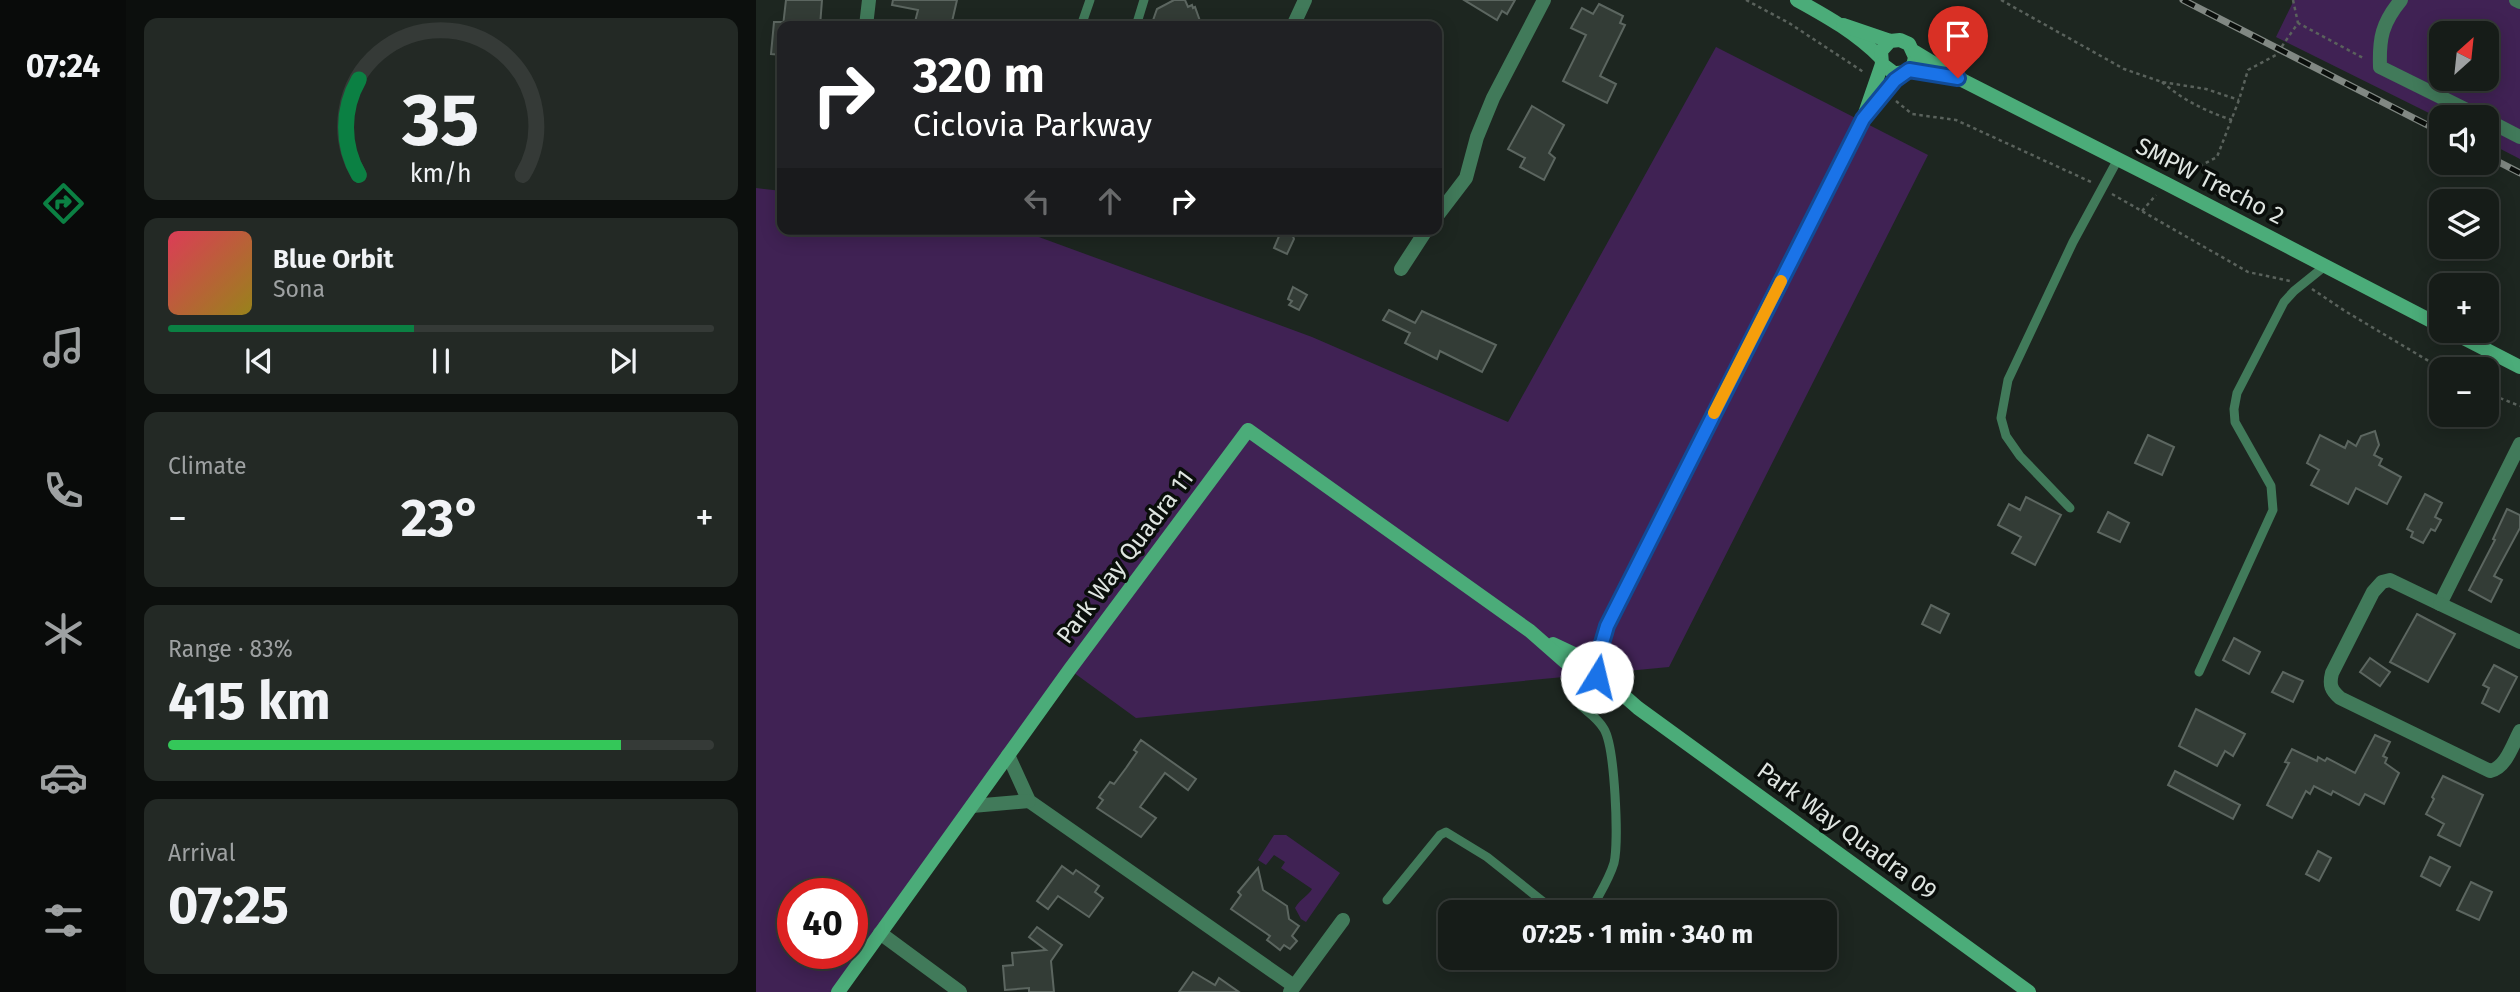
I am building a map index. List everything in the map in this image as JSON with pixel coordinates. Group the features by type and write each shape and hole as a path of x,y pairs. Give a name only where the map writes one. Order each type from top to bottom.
{"street":[{"path":"867,21 869,0"},
{"path":"1295,21 1305,0"},
{"path":"1442,209 1466,178 1477,137 1493,98 1544,0"},
{"path":"1797,0 1843,25 1867,44 1887,70 1958,78"},
{"path":"2401,0 2386,22 2379,42 2380,67 2457,105"},
{"path":"1843,25 1909,44 1915,52 1958,78"},
{"path":"1594,674 1607,626 1863,119 1885,45 1891,41"},
{"path":"1863,119 1915,62 1915,52"},
{"name":"SMPW Trecho 2","path":"1958,78 2429,320"},
{"path":"2499,126 2520,137"},
{"path":"1401,269 1423,235"},
{"path":"2473,343 2520,367"},
{"name":"Park Way Quadra 11","path":"838,992 1008,755 1248,430 1576,663 1578,678 1594,674"},
{"path":"2440,604 2520,444"},
{"path":"2520,642 2390,580 2382,582 2373,593 2332,673 2330,684 2332,691 2340,698 2490,771 2497,770 2502,764 2520,732"},
{"path":"1576,663 1607,626"},
{"name":"Park Way Quadra 09","path":"1594,674 2029,992"},
{"path":"1008,755 1029,801 1292,989 1343,920"},
{"path":"972,806 1029,801"},
{"path":"880,933 960,992"}],"lane":[{"path":"1083,21 1090,0"},
{"path":"1138,21 1144,0"},
{"path":"2070,508 2020,456 2006,436 2001,418 2008,380 2073,242 2118,159"},
{"path":"2199,672 2273,510 2272,486 2235,422 2237,393 2284,302 2325,266"},
{"path":"1576,663 1570,685 1571,694 1604,728 1609,740 1615,806 1617,842 1614,860 1596,900"},
{"path":"1387,900 1440,835 1446,832 1487,857 1541,900"}],"path":[{"path":"2001,0 2124,69 2162,82 2206,89 2239,100"},
{"path":"2292,0 2298,23 2380,67"},
{"path":"2142,211 2167,184 2217,157 2248,69 2276,55 2298,23"},
{"path":"2162,82 2180,97 2206,111 2232,120"},
{"path":"2499,398 2520,406"}],"shaded area":[{"path":"2294,0 2520,0 2520,159 2499,148 2499,105 2429,105 2429,113 2276,37"},
{"path":"1716,47 1928,155 1669,667 1136,718 1066,667 868,950 868,878 777,878 777,969 855,969 839,992 756,992 756,188 777,190 777,235 1033,235 1312,337 1508,422"},
{"path":"1274,835 1286,835 1340,873 1306,922 1295,908 1312,889 1281,868 1285,862 1274,855 1266,865 1258,860"}],"building":[{"path":"786,0 822,0 820,21 784,21"},
{"path":"893,0 957,0 952,21 915,21 918,10 892,5"},
{"path":"1174,0 1185,0 1188,7 1195,7 1200,21 1153,21 1157,9"},
{"path":"1464,0 1515,0 1507,14 1502,11 1497,20"},
{"path":"1599,4 1623,16 1620,23 1625,25 1600,76 1616,84 1607,103 1563,81 1586,35 1571,28 1582,8 1593,14"},
{"path":"774,22 777,22 777,55 771,54"},
{"path":"1532,106 1564,125 1549,153 1555,158 1544,180 1520,167 1525,158 1508,149"},
{"path":"1279,235 1292,235 1294,239 1287,254 1274,248"},
{"path":"1293,287 1307,295 1299,310 1289,305 1292,301 1288,299"},
{"path":"1389,310 1415,323 1422,311 1496,345 1482,372 1440,351 1437,359 1405,343 1410,333 1383,320"},
{"path":"2375,431 2379,445 2374,455 2382,459 2379,465 2401,477 2387,504 2356,488 2348,504 2311,485 2319,470 2307,463 2320,435 2345,448 2348,441 2356,446 2361,436"},
{"path":"2148,435 2174,447 2162,475 2135,463"},
{"path":"2425,494 2442,503 2435,517 2441,520 2435,531 2431,529 2423,543 2411,537 2413,532 2407,529"},
{"path":"2026,497 2061,515 2035,565 2012,553 2021,537 1998,525 2009,504 2020,510"},
{"path":"2507,509 2520,515 2520,528 2494,576 2502,580 2491,602 2469,590 2495,540 2493,539"},
{"path":"2108,512 2129,523 2120,542 2098,532"},
{"path":"1931,605 1949,614 1940,633 1922,624"},
{"path":"2417,614 2455,634 2428,682 2390,662"},
{"path":"2234,638 2260,652 2249,674 2223,660"},
{"path":"2370,658 2390,672 2380,686 2360,672"},
{"path":"2494,665 2517,677 2499,712 2482,703 2489,688 2483,685"},
{"path":"2283,672 2303,681 2293,702 2272,692"},
{"path":"2196,709 2245,734 2233,756 2225,751 2217,766 2179,746"},
{"path":"2375,735 2390,742 2383,756 2387,758 2385,763 2399,773 2384,804 2365,794 2359,805 2333,791 2331,795 2314,786 2310,794 2306,791 2292,818 2267,805 2289,763 2285,762 2292,749 2317,761 2318,757 2325,761 2327,758 2355,773"},
{"path":"1141,740 1196,779 1188,790 1165,773 1140,807 1156,818 1141,837 1097,808 1103,800 1099,797 1110,782 1114,784 1126,768 1137,752 1134,750"},
{"path":"2175,771 2240,805 2233,819 2168,785"},
{"path":"2443,776 2483,795 2460,846 2438,835 2444,824 2426,814"},
{"path":"2318,851 2331,858 2319,881 2306,874"},
{"path":"2430,857 2450,867 2440,886 2421,876"},
{"path":"1062,866 1073,874 1076,870 1099,886 1095,892 1103,898 1089,917 1058,896 1048,909 1037,901"},
{"path":"1258,868 1263,890 1287,906 1289,919 1299,926 1292,936 1297,941 1290,949 1284,945 1280,950 1267,940 1270,936 1231,909 1241,895 1238,892"},
{"path":"2471,882 2492,892 2479,920 2457,910"},
{"path":"1037,927 1062,945 1051,961 1054,992 1029,992 1029,988 1005,990 1003,966 1013,965 1012,953 1046,950 1029,937"},
{"path":"1193,972 1215,985 1219,978 1239,992 1179,992"}],"railway":[{"path":"2183,0 2429,126"},
{"path":"2499,162 2520,173"}],"slow traffic":[{"path":"1714,413 1781,281"}],"route":[{"path":"1597,677 1595,667 1607,626 1863,119 1895,80 1909,70 1958,78"}]}
